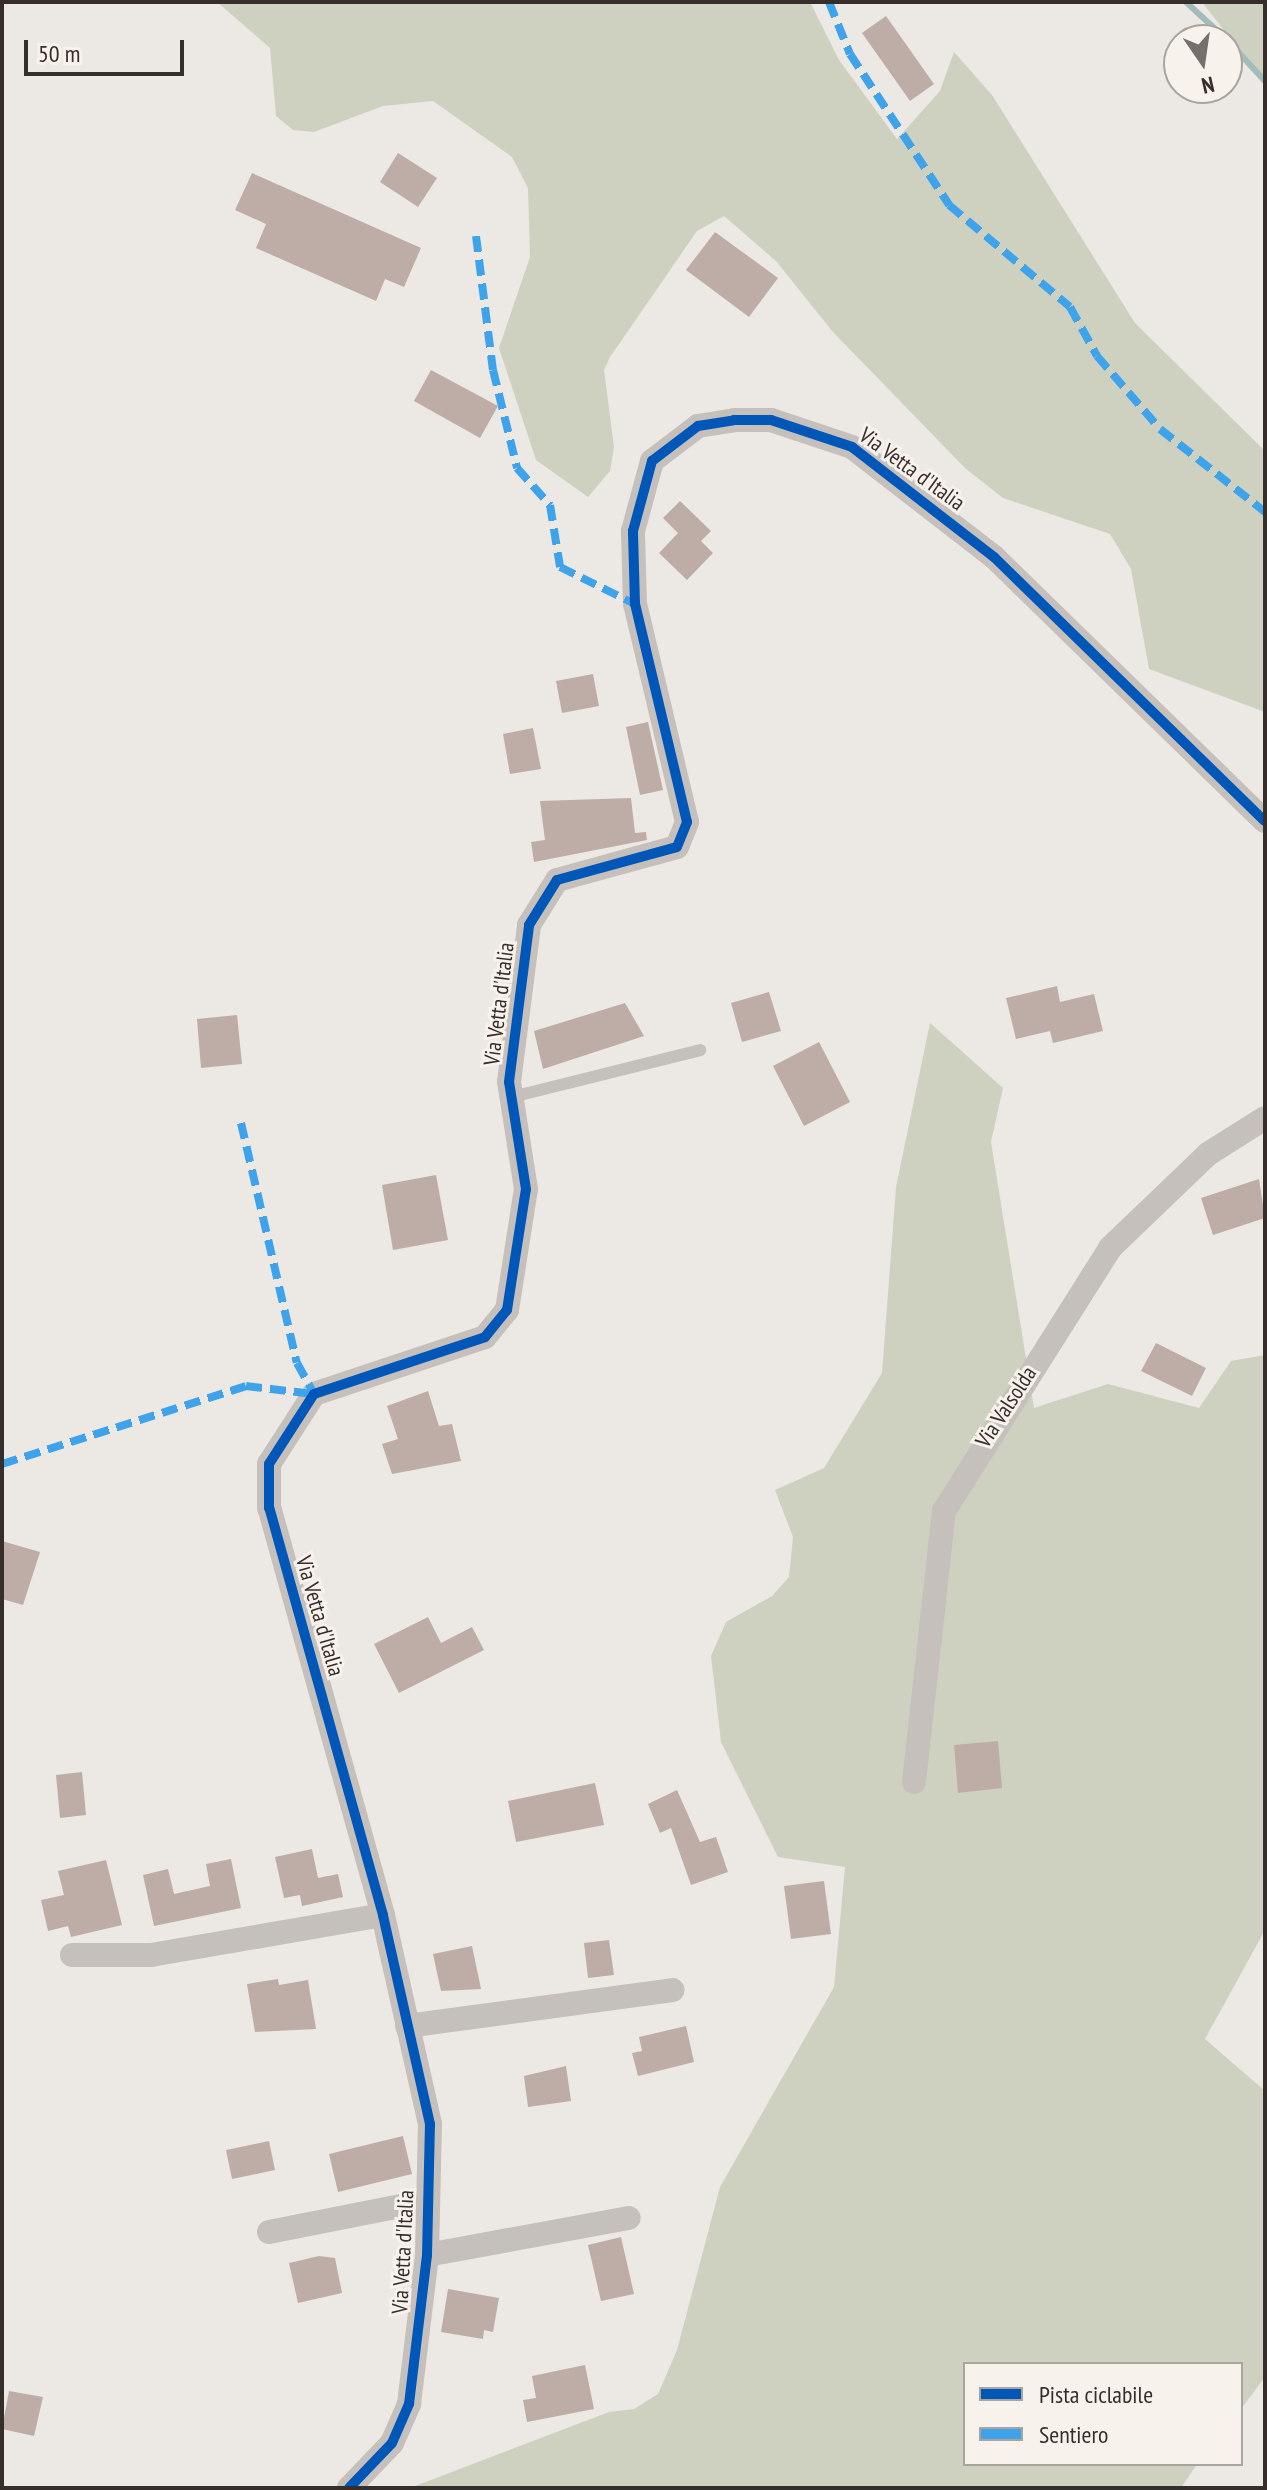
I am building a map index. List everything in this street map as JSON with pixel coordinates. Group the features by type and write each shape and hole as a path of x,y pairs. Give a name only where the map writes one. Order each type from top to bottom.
{"street":[{"name":"Via Vetta d'Italia","path":"349,2488 392,2443 409,2404 427,2255 430,2124 383,1915 269,1508 269,1464 314,1394 485,1337 507,1310 526,1189 512,1097 529,925 538,901 557,880 677,847 687,822 635,604 633,531 652,461 698,426 771,420 852,447 994,557 1265,821"},
{"name":"Via Valsolda","path":"914,1782 944,1511 1110,1248 1208,1154 1265,1118"},
{"path":"72,1955 151,1955 383,1915"},
{"path":"407,2026 673,1990"},
{"path":"269,2232 426,2201"},
{"path":"427,2255 629,2218"}],"lane":[{"path":"512,1097 700,1050"}],"green space":[{"path":"217,2 810,2 839,60 897,139 940,91 954,52 992,95 1135,323 1265,451 1265,712 1149,669 1131,569 1110,534 1003,498 965,468 833,332 776,261 724,216 697,231 610,357 604,370 614,447 610,471 588,497 536,460 499,348 530,257 528,188 512,157 433,101 383,106 314,132 293,130 276,116 270,48"},
{"path":"1202,2 1265,2 1265,83 1243,55 1243,24 1219,24"},
{"path":"930,1023 1003,1088 991,1142 1034,1408 1108,1384 1199,1408 1231,1361 1265,1355 1265,1930 1205,2039 1265,2091 1265,2377 1243,2406 1243,2362 963,2362 963,2466 1196,2466 1181,2488 410,2488 609,2412 634,2409 658,2394 677,2350 720,2187 834,1987 845,1867 778,1857 721,1742 711,1656 726,1622 772,1596 789,1577 793,1537 775,1490 824,1468 882,1373 896,1187"}],"building":[{"path":"886,16 934,84 910,101 862,33"},
{"path":"398,153 437,178 418,207 380,182"},
{"path":"252,173 421,248 404,287 385,279 376,301 256,248 266,224 235,210"},
{"path":"715,232 778,278 749,317 686,270"},
{"path":"431,370 498,406 480,438 414,401"},
{"path":"680,501 711,531 701,541 713,553 687,580 659,553 678,533 663,518"},
{"path":"593,674 599,706 562,713 556,681"},
{"path":"648,722 663,790 640,795 626,727"},
{"path":"533,728 541,769 510,774 503,734"},
{"path":"631,798 635,833 646,832 647,840 534,862 531,842 545,840 540,801"},
{"path":"1057,986 1060,1002 1094,994 1103,1031 1053,1043 1050,1031 1016,1039 1006,998"},
{"path":"769,992 781,1031 742,1042 731,1003"},
{"path":"625,1003 644,1036 543,1069 534,1031"},
{"path":"237,1015 242,1064 201,1068 197,1019"},
{"path":"819,1042 850,1102 804,1126 773,1066"},
{"path":"436,1175 448,1240 393,1250 382,1185"},
{"path":"1259,1179 1265,1218 1213,1235 1201,1198"},
{"path":"1156,1343 1206,1368 1192,1396 1141,1371"},
{"path":"428,1391 439,1426 452,1424 461,1461 392,1474 382,1444 398,1439 387,1406"},
{"path":"2,1541 40,1552 23,1605 2,1599"},
{"path":"428,1617 441,1643 472,1627 484,1650 399,1693 374,1644"},
{"path":"998,1741 1002,1788 958,1793 954,1745"},
{"path":"82,1772 86,1815 60,1818 56,1775"},
{"path":"595,1783 604,1825 516,1842 508,1801"},
{"path":"677,1790 700,1842 716,1837 728,1872 691,1885 671,1828 660,1833 648,1804"},
{"path":"312,1849 318,1878 338,1874 343,1897 302,1906 300,1895 284,1898 275,1857"},
{"path":"231,1859 241,1908 154,1926 143,1875 168,1869 174,1894 210,1886 206,1864"},
{"path":"106,1860 122,1925 71,1937 68,1926 48,1931 41,1900 64,1895 58,1871"},
{"path":"824,1881 831,1934 791,1939 784,1886"},
{"path":"609,1940 614,1975 588,1978 584,1943"},
{"path":"472,1946 481,1989 441,1991 433,1954"},
{"path":"278,1979 279,1985 308,1980 316,2029 255,2032 247,1984"},
{"path":"686,2026 694,2062 638,2076 632,2053 642,2051 639,2037"},
{"path":"566,2066 571,2101 528,2107 524,2076"},
{"path":"403,2136 412,2174 338,2192 329,2154"},
{"path":"269,2141 275,2170 232,2179 226,2150"},
{"path":"621,2237 634,2294 601,2301 588,2245"},
{"path":"319,2256 335,2258 342,2293 298,2303 289,2263"},
{"path":"448,2289 499,2298 493,2332 484,2330 483,2339 441,2332"},
{"path":"585,2365 594,2409 527,2422 523,2400 536,2398 532,2376"},
{"path":"9,2391 43,2397 34,2436 2,2429"}],"waterway":[{"path":"1186,2 1210,24"},
{"path":"1243,57 1265,81"}],"marked path":[{"path":"829,2 850,54 949,205 1070,307 1097,356 1160,429 1265,512"},
{"path":"476,236 493,370 517,468 550,505 560,567 635,604"},
{"path":"241,1123 297,1363 314,1394"},
{"path":"2,1464 246,1386 314,1394"}],"cycle path":[{"path":"349,2488 392,2443 409,2404 427,2255 430,2124 383,1915 269,1508 269,1464 314,1394 485,1337 507,1310 526,1189 509,1082 529,925 557,880 677,847 687,822 635,604 633,531 652,461 698,426 734,420 771,420 852,447 994,557 1265,821"}]}
